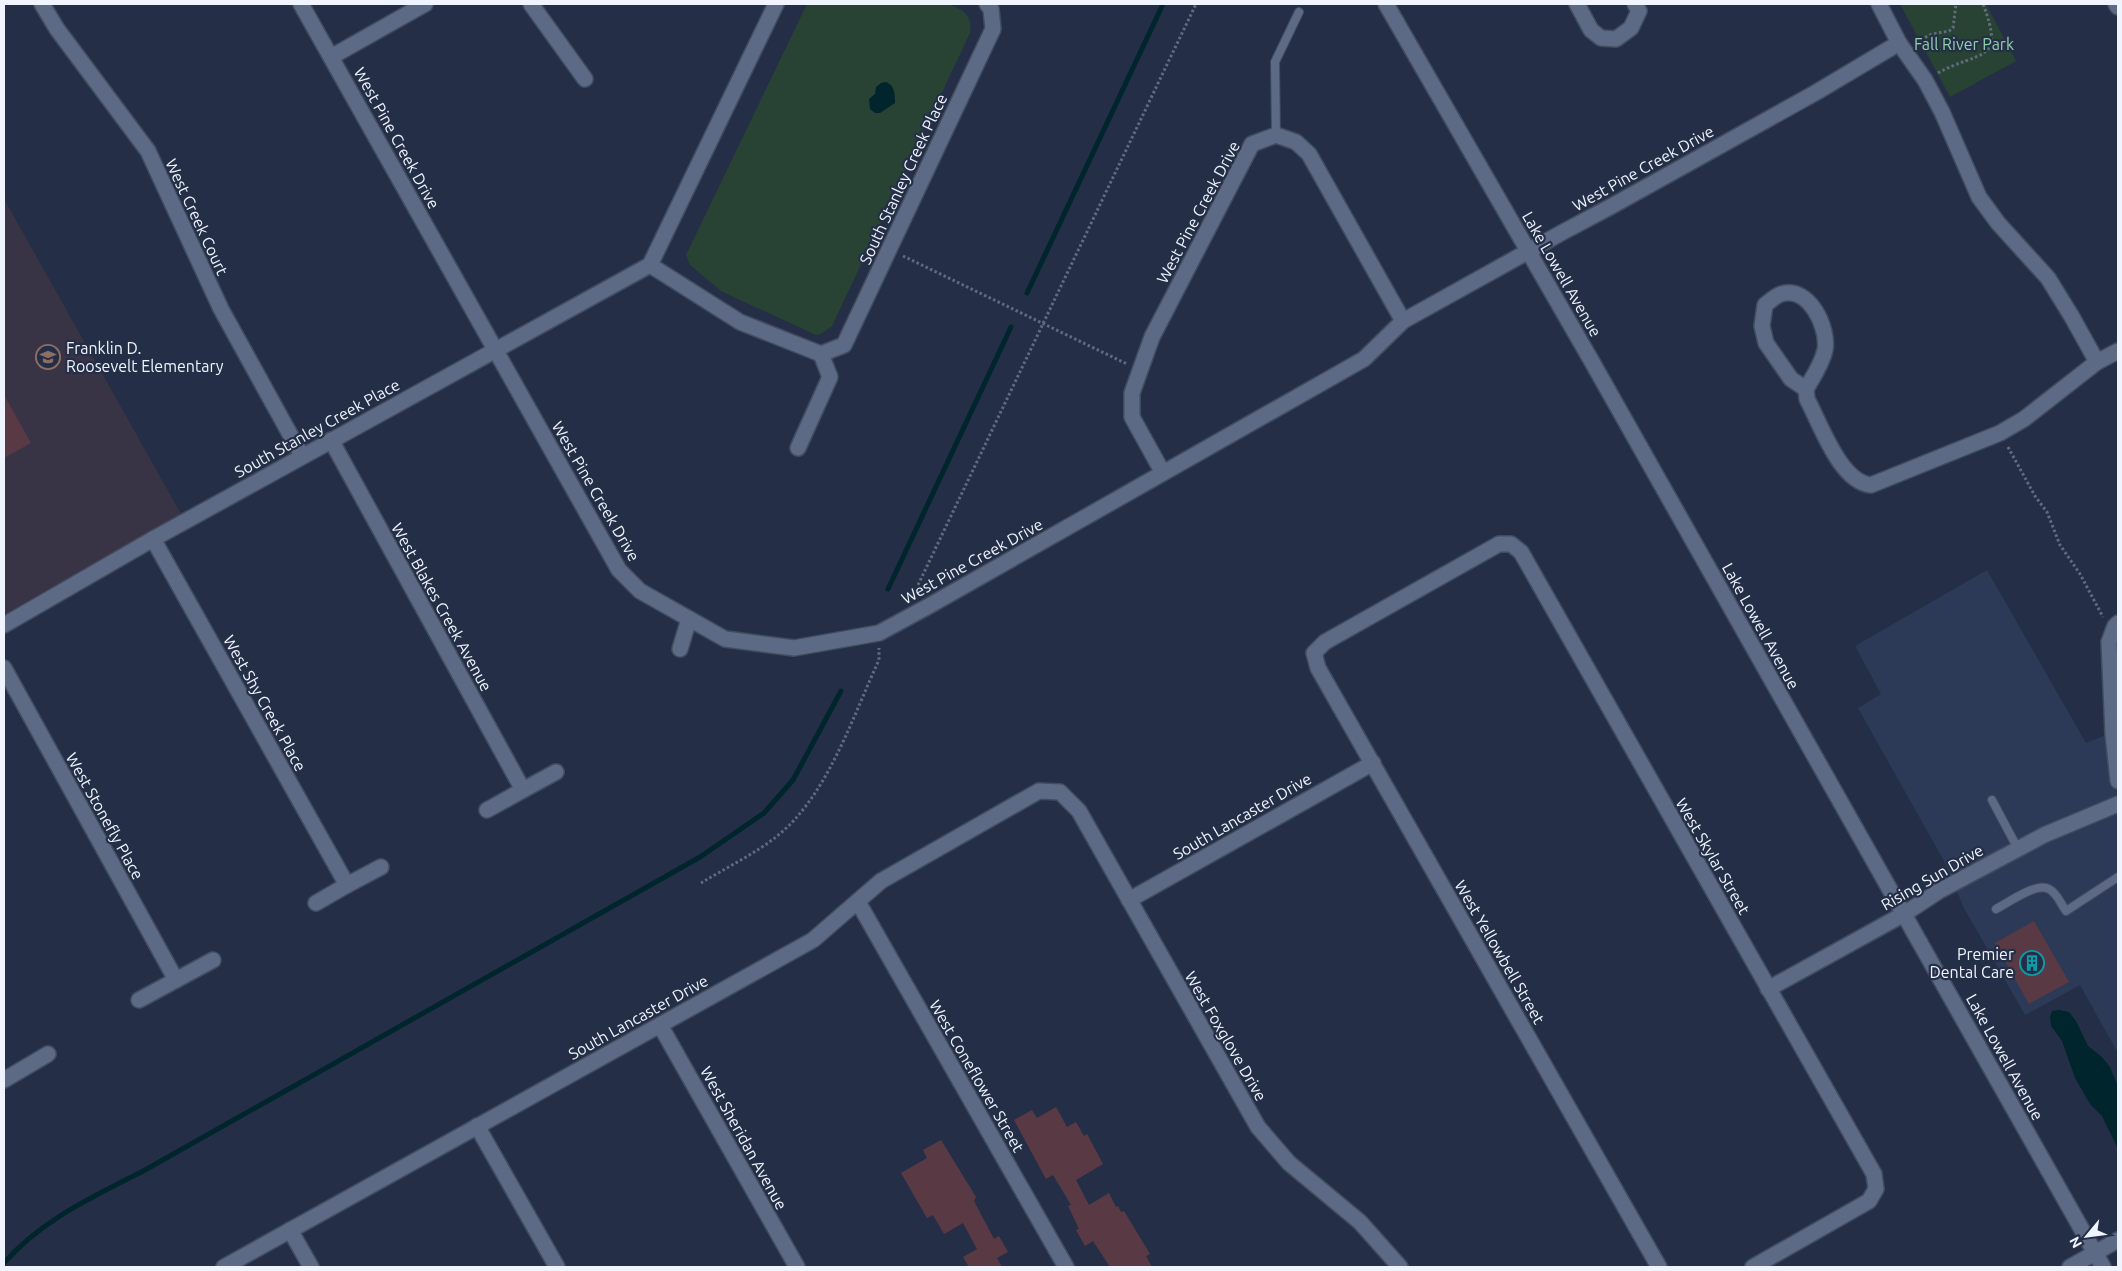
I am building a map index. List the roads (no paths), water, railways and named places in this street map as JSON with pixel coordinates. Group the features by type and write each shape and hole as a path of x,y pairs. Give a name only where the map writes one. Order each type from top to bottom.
{"street":[{"name":"West Creek Court","path":"42,4 57,29 148,152 220,309 302,456"},
{"name":"West Pine Creek Drive","path":"301,4 619,570 640,591 724,639 794,648 879,633 927,607 1364,359 1403,321 1901,46"},
{"path":"331,57 425,4"},
{"path":"531,4 585,79"},
{"path":"776,4 650,265 740,322 821,354 830,378 798,448"},
{"name":"South Stanley Creek Place","path":"821,354 844,345 993,29 991,9 987,4"},
{"name":"Lake Lowell Avenue","path":"1386,4 2104,1267"},
{"path":"1576,4 1590,30 1601,38 1616,39 1631,28 1639,11 1635,4"},
{"path":"1879,4 1901,46 1925,80 1942,112 1979,197 1998,223 2048,278 2097,362"},
{"name":"West Pine Creek Drive","path":"1163,473 1132,417 1132,393 1139,370 1152,337 1252,144 1276,135"},
{"path":"1276,135 1296,142 1309,154 1403,321"},
{"name":"South Stanley Creek Place","path":"4,625 153,539 650,265"},
{"path":"1806,389 1791,379 1766,342 1762,326 1765,305 1781,294 1803,297 1816,311 1825,336 1824,350 1814,376 1806,389 1807,399 1842,466 1854,479 1863,484 1872,485 2000,433 2024,419 2097,362 2118,351"},
{"name":"West Blakes Creek Avenue","path":"331,440 523,790"},
{"name":"West Shy Creek Place","path":"153,539 347,885"},
{"name":"West Yellowbell Street","path":"1511,544 1500,544 1325,642 1314,653 1318,668 1659,1267"},
{"name":"West Skylar Street","path":"1511,544 1521,552 1874,1174 1876,1189 1869,1201 1753,1267"},
{"path":"680,649 689,619"},
{"path":"2116,624 2109,642 2113,734 2118,781"},
{"name":"West Stonefly Place","path":"4,668 176,980"},
{"name":"South Lancaster Drive","path":"1129,900 1373,762"},
{"path":"488,810 556,772"},
{"name":"South Lancaster Drive","path":"224,1267 813,940 881,881 1040,791 1060,792"},
{"name":"West Foxglove Drive","path":"1060,792 1079,811 1258,1127 1288,1163 1360,1222 1400,1267"},
{"name":"Rising Sun Drive","path":"1768,989 1904,914 1939,891 2044,834 2118,804"},
{"path":"316,903 381,867"},
{"name":"West Coneflower Street","path":"858,902 1066,1267"},
{"path":"139,1000 213,960"},
{"name":"West Sheridan Avenue","path":"660,1025 797,1267"},
{"path":"4,1079 48,1054"},
{"path":"477,1126 558,1267"},
{"path":"290,1230 311,1267"},
{"path":"2070,1267 2118,1240"}],"lane":[{"path":"1276,135 1275,62 1298,12"},
{"path":"1992,800 2018,849"},
{"path":"1996,909 2033,889 2042,887 2050,889 2066,911 2118,877"}],"waterway":[{"path":"1027,293 1163,4"},
{"path":"888,589 1011,327"},
{"path":"4,1263 19,1247 52,1221 88,1199 145,1170 700,857 764,813 793,780 841,691"}],"place":[{"name":"Franklin D. Roosevelt Elementary","path":"48,357"},
{"name":"Premier Dental Care","path":"2032,963"}],"park label":[{"name":"Fall River Park","path":"1964,44"}]}
